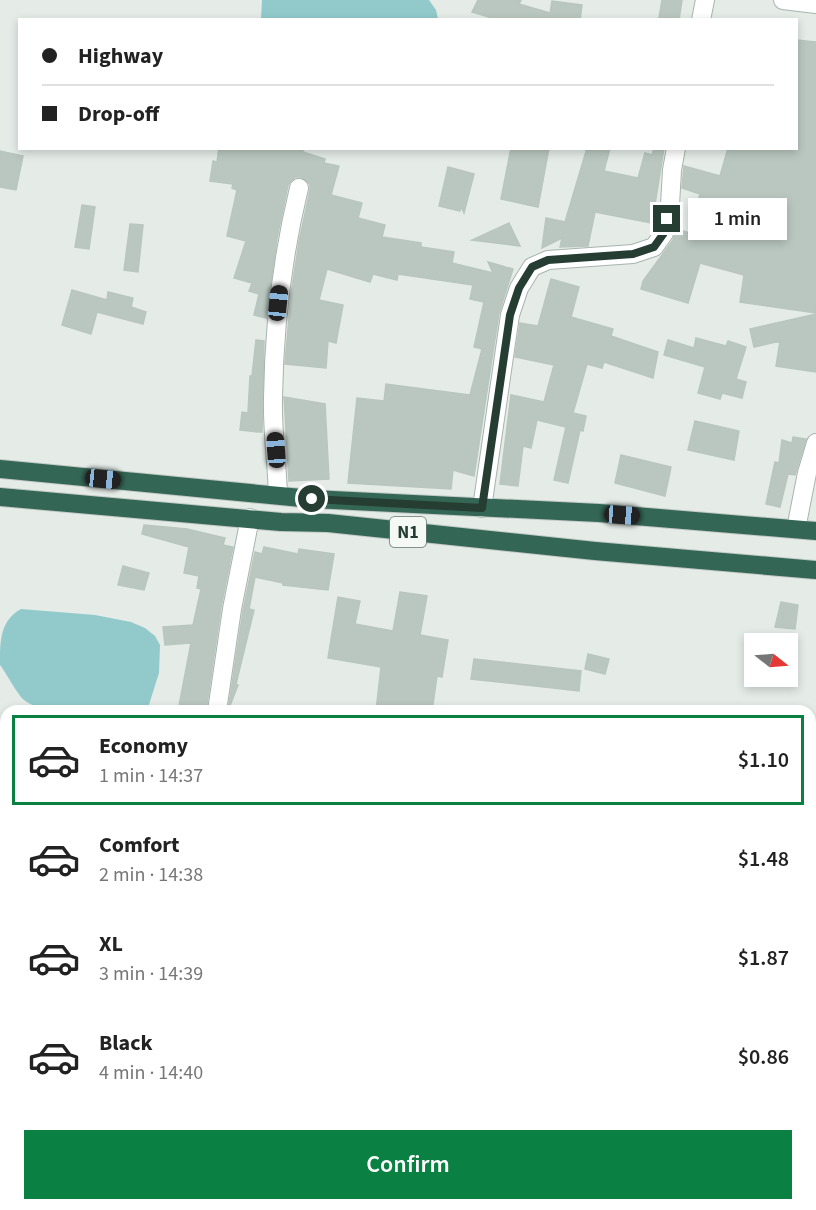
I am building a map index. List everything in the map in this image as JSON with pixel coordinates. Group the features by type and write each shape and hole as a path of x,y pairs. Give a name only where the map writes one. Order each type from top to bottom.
{"highway":[{"name":"N1","path":"0,469 312,499 599,513 816,531"},
{"name":"N1","path":"0,497 281,522 328,523 596,551 816,570"}],"street":[{"path":"701,18 705,0"},
{"path":"783,0 816,4"},
{"path":"482,508 510,315 519,288 532,267 548,260 633,254 654,247 664,233 670,205 676,150"},
{"path":"278,495 273,400 278,303 282,263 299,188"},
{"path":"796,529 807,473 816,443"},
{"path":"218,705 232,609 250,518"}],"water":[{"path":"262,0 429,0 436,10 438,18 261,18"},
{"path":"21,609 95,615 131,622 145,628 155,636 160,645 159,673 149,705 32,705 24,700 0,665 1,639 5,625"}],"building":[{"path":"478,0 521,0 519,4 550,13 552,1 582,5 580,18 492,18 472,12"},
{"path":"662,0 682,0 679,18 659,18"},
{"path":"798,40 816,42 816,313 740,302 744,275 700,263 688,303 641,289 643,281 673,240 676,229 690,233 700,194 682,188 684,166 720,176 727,150 798,150"},
{"path":"219,150 303,150 303,152 325,159 324,163 339,166 331,195 362,203 358,218 385,225 382,237 421,243 421,247 454,252 452,263 493,273 488,262 513,269 499,313 474,476 453,470 451,489 348,483 357,398 384,401 386,384 470,395 482,349 474,347 484,302 470,299 473,285 398,274 397,280 373,274 370,282 327,269 319,300 343,305 336,343 328,341 326,368 285,364 291,294 310,184 301,177 295,177 288,185 277,238 266,318 254,315 259,294 249,291 252,283 234,278 246,241 227,236 237,190 232,188 233,184 210,181 213,161 217,162"},
{"path":"511,150 549,150 538,207 501,199"},
{"path":"586,150 609,150 604,171 638,178 645,153 652,155 653,150 664,150 652,223 595,212 588,246 560,247 562,238 542,248 546,218 565,222"},
{"path":"0,151 23,156 16,190 0,187"},
{"path":"448,167 474,174 464,213 461,206 460,211 439,206"},
{"path":"82,205 95,207 89,249 75,247"},
{"path":"509,223 520,246 472,240"},
{"path":"130,224 143,225 138,272 124,270"},
{"path":"551,279 579,287 571,317 613,329 611,336 658,352 653,378 604,362 602,368 587,364 573,413 586,416 583,431 580,430 568,483 554,480 566,427 537,420 531,448 523,446 518,486 500,484 511,395 544,402 554,365 515,357 520,323 538,326"},
{"path":"72,290 107,300 108,292 133,298 131,307 146,312 143,324 97,312 91,334 62,325"},
{"path":"816,314 816,372 776,366 780,341 754,347 750,329"},
{"path":"696,338 726,346 728,341 746,347 736,379 746,382 742,398 722,393 720,399 698,393 705,367 664,355 668,340 694,348"},
{"path":"256,340 264,341 262,432 240,430 242,412 248,413 250,376 252,376"},
{"path":"284,397 325,404 329,479 289,481"},
{"path":"695,421 739,431 734,460 688,450"},
{"path":"793,437 806,439 795,475 788,474 780,507 766,504 775,462 779,463 782,440 792,443"},
{"path":"621,455 671,467 665,496 615,483"},
{"path":"144,525 187,529 225,538 223,545 233,547 221,607 207,705 179,705 191,643 165,645 163,627 193,625 201,589 197,588 199,576 184,573 189,547 142,534"},
{"path":"264,547 298,554 299,549 334,554 328,590 283,585 283,583 255,577 249,609 254,610 236,684 238,685 229,705 243,611 255,552 262,554"},
{"path":"123,566 149,573 144,590 118,585"},
{"path":"400,592 427,596 420,635 448,640 442,677 437,676 433,705 377,705 381,667 328,658 338,597 360,601 355,624 393,631"},
{"path":"781,602 798,605 795,629 775,627"},
{"path":"588,654 609,659 605,674 585,669"},
{"path":"474,659 581,671 579,691 471,679"}],"route":[{"path":"312,499 482,508 510,315 519,288 532,267 548,260 633,254 654,247 664,233 667,219"}]}
